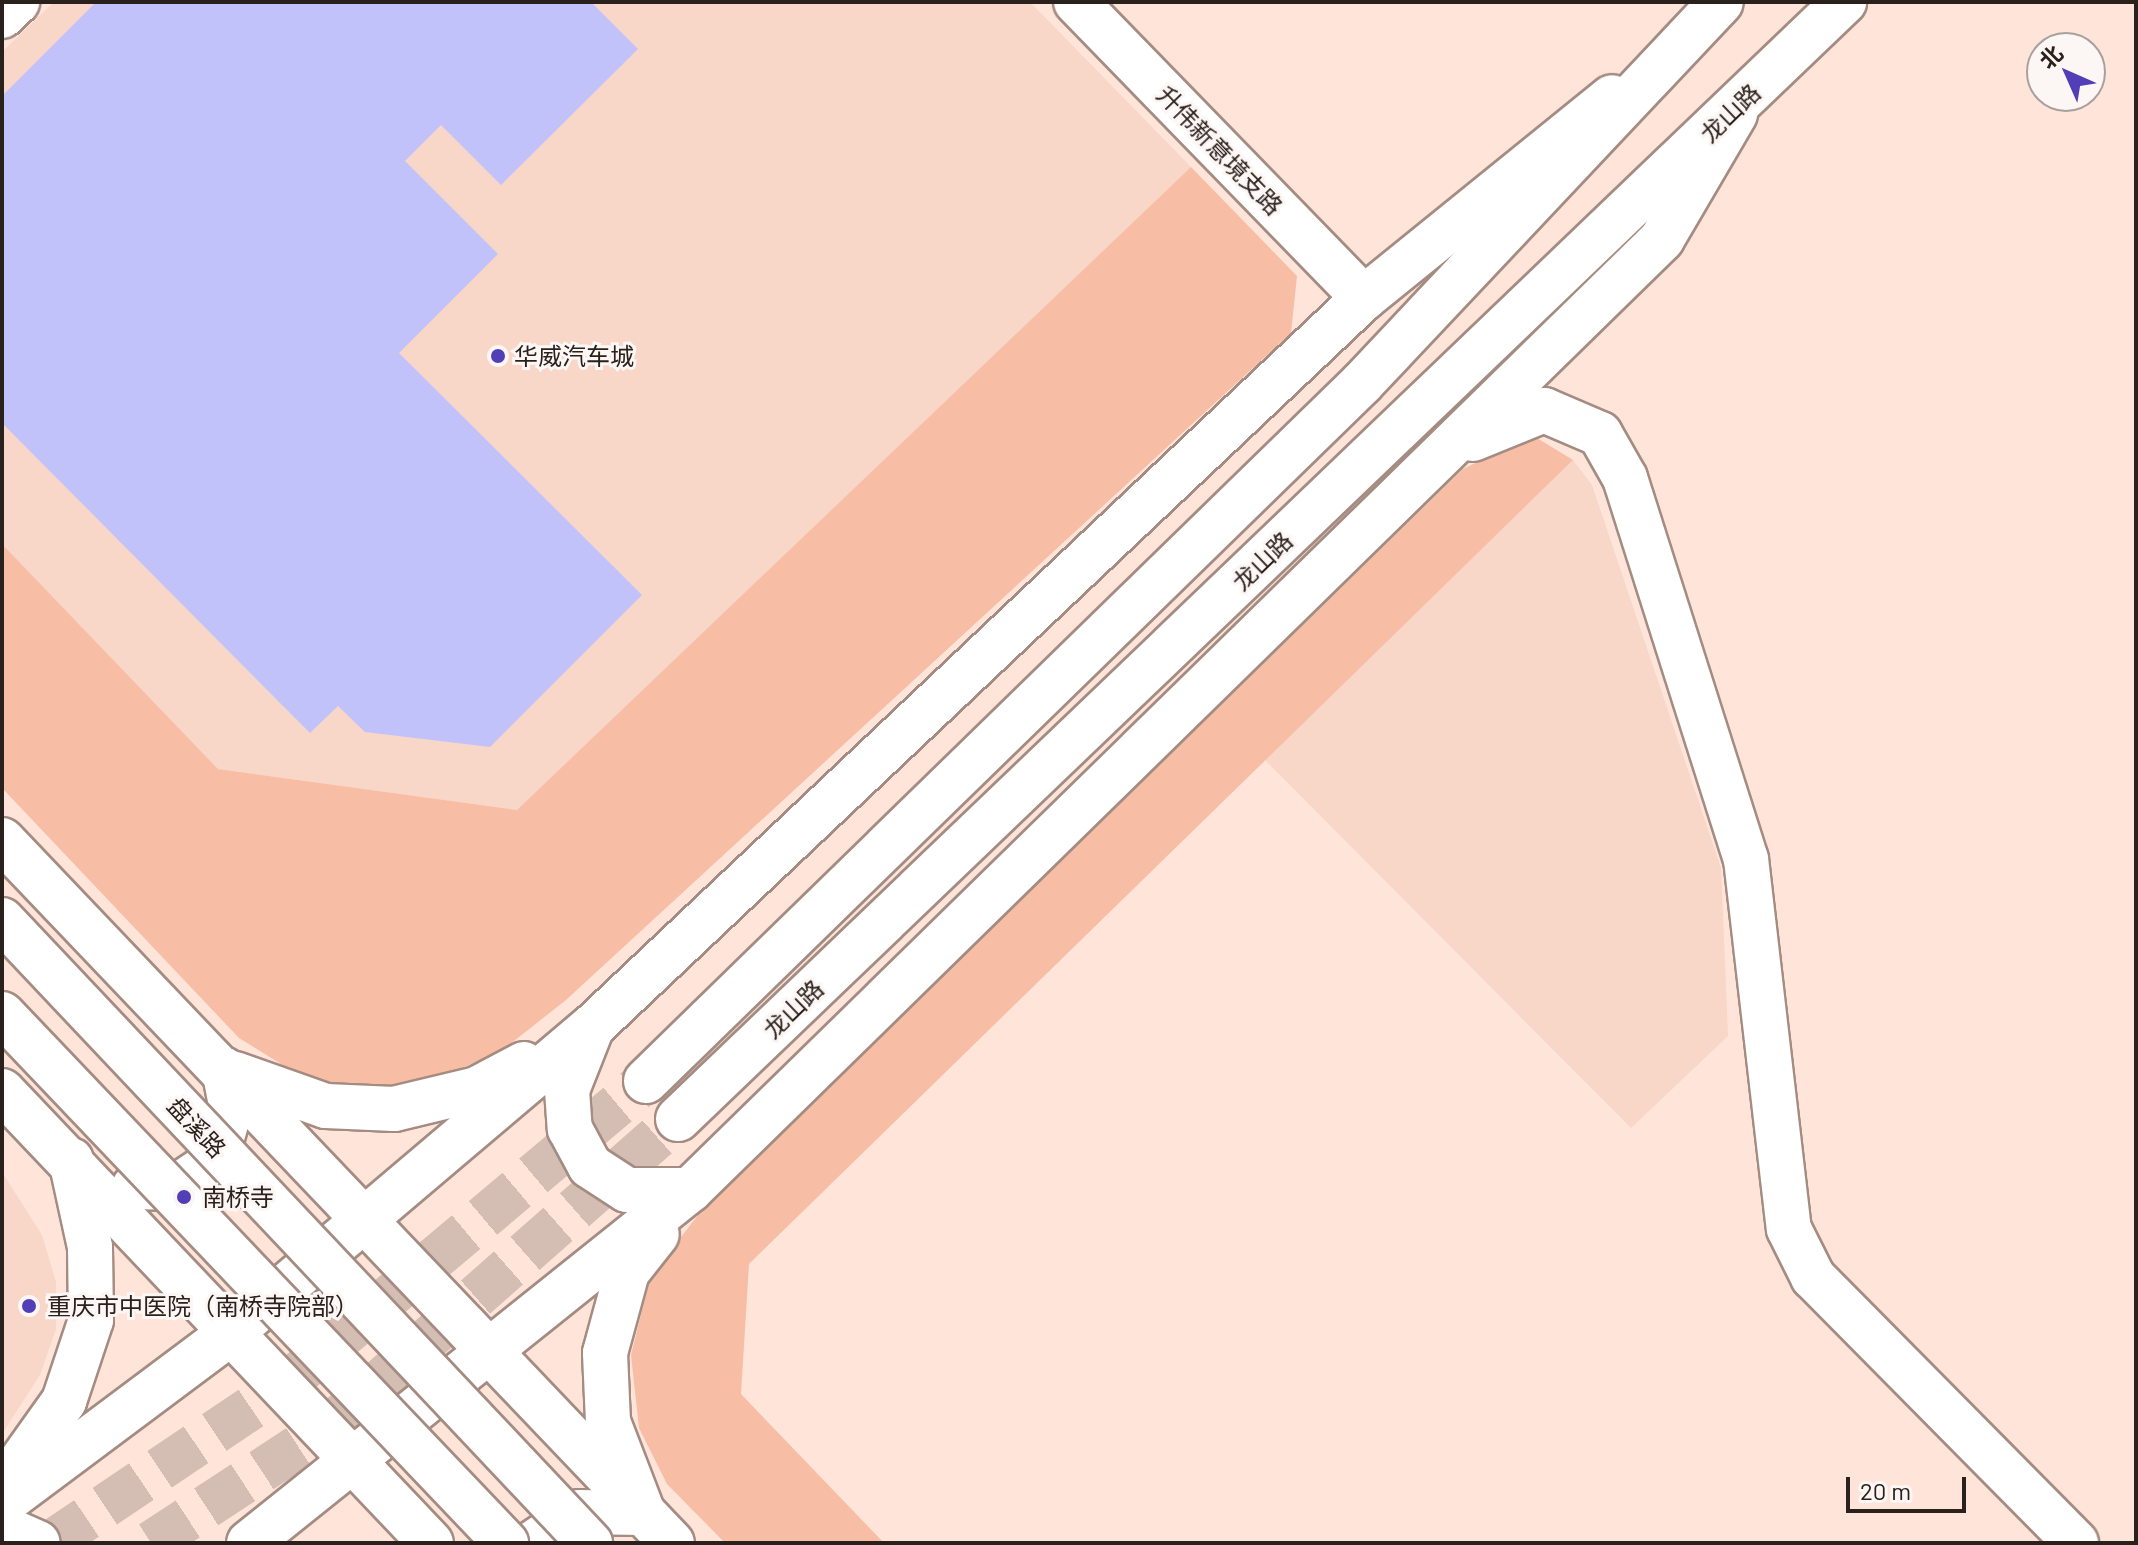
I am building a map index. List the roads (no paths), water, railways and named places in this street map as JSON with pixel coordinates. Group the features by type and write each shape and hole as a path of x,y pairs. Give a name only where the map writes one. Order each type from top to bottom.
{"street":[{"path":"2,16 17,2"},
{"name":"升伟新意境支路","path":"1076,2 1364,298"},
{"path":"646,1081 1362,383 1721,2"},
{"name":"龙山路","path":"678,1119 1844,2"},
{"path":"2,1504 233,1331 593,1026 1364,298 1682,40"},
{"path":"249,1543 357,1463 690,1190 1662,239 1743,101"},
{"path":"1437,460 1505,420 1544,410 1600,434 1625,478 1746,859 1789,1229 1813,1277 2076,1543"},
{"path":"2,840 495,1349 658,1528"},
{"name":"盘溪路","path":"2,920 590,1543"},
{"path":"2,1014 506,1543"},
{"path":"224,1070 326,1106 394,1109 477,1089 593,1026"},
{"path":"593,1026 567,1090 570,1129 590,1166 627,1190 690,1190"},
{"path":"71,1160 144,1190 196,1180 216,1160 228,1132 224,1070"},
{"path":"2,1091 71,1160 431,1543"},
{"path":"2,1488 64,1401 91,1320 90,1247 71,1160"},
{"path":"658,1528 608,1422 605,1353 627,1272 690,1190"},
{"path":"533,1543 579,1512 658,1528"},
{"path":"2,1527 38,1543"}],"tunnel":[{"path":"50,1543 281,1388 646,1081"},
{"path":"151,1543 327,1428 678,1119"}],"place":[{"name":"华威汽车城","path":"498,356"},
{"name":"南桥寺","path":"184,1197"},
{"name":"重庆市中医院（南桥寺院部）","path":"29,1306"}]}
